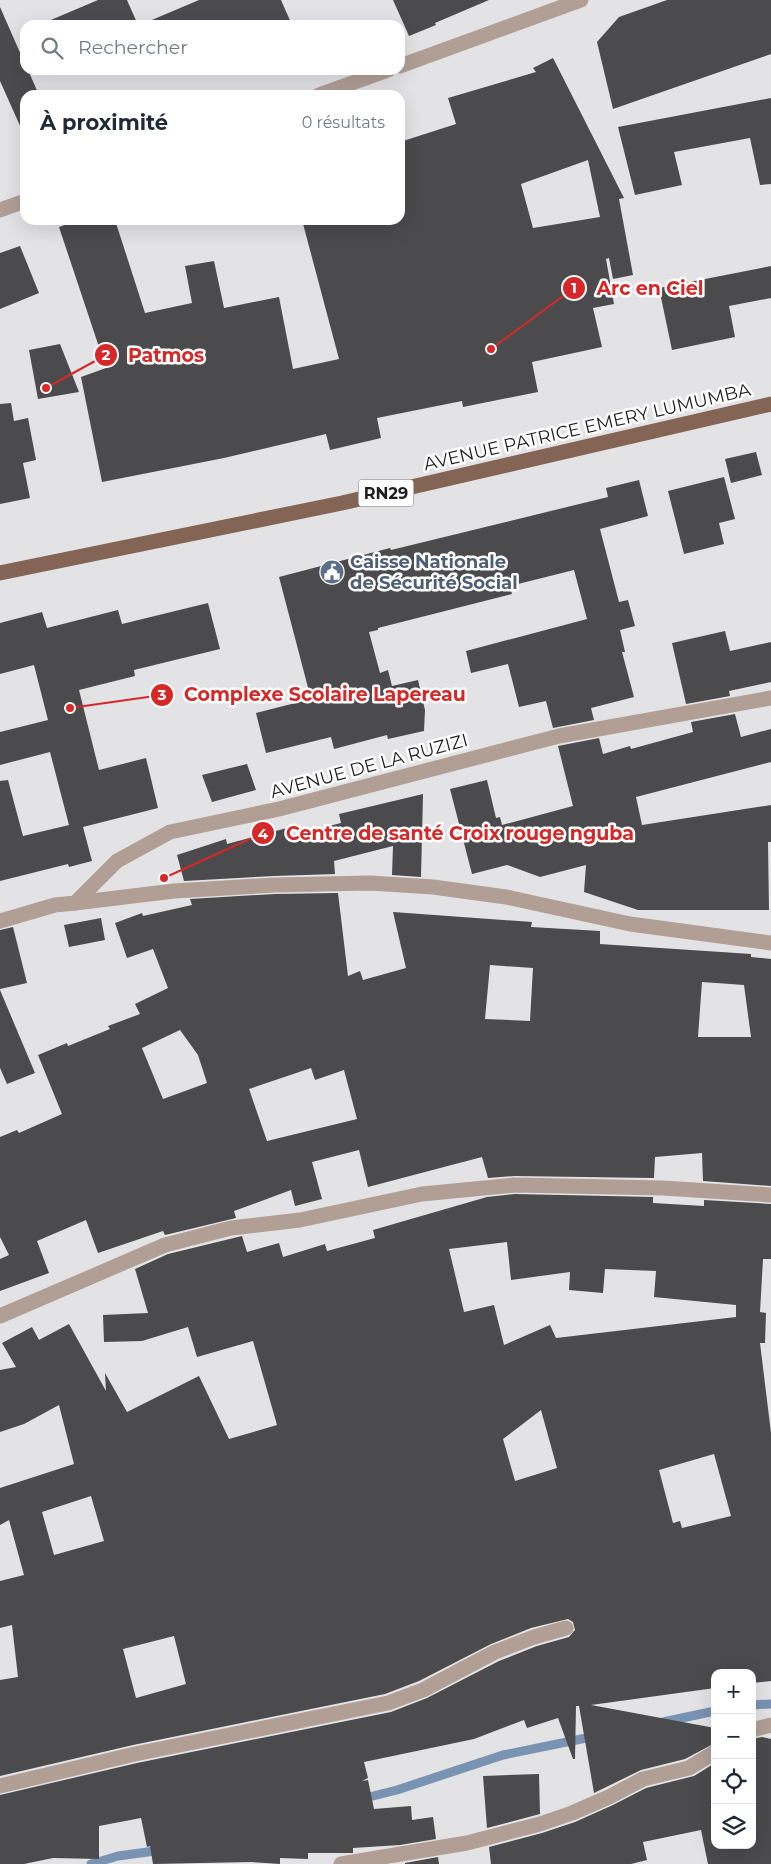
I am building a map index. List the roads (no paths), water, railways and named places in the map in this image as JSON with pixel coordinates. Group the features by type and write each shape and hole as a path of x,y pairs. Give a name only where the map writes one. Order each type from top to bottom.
{"main road":[{"name":"AVENUE PATRICE EMERY LUMUMBA","path":"0,573 342,503 771,404"}],"street":[{"path":"405,64 581,0"},
{"path":"333,90 374,75"},
{"path":"0,210 20,203"},
{"name":"AVENUE DE LA RUZIZI","path":"75,903 116,861 170,832 279,809 559,736 771,698"},
{"path":"0,921 55,905 174,891 275,885 370,883 433,887 506,897 630,924 771,943"},
{"path":"0,1316 165,1245 231,1228 300,1220 422,1194 515,1185 663,1188 771,1195"},
{"path":"0,1786 135,1754 388,1703 423,1690 495,1652 534,1637 566,1628"},
{"path":"756,1729 771,1725"},
{"path":"341,1864 399,1860 540,1824 572,1814 643,1779 689,1768 711,1754"}],"waterway":[{"path":"756,1705 771,1704"},
{"path":"663,1722 711,1712"},
{"path":"361,1799 397,1790 503,1755 596,1736"},
{"path":"91,1864 118,1856 162,1850"}],"place":[{"name":"Arc en Ciel","path":"491,349"},
{"name":"Patmos","path":"46,388"},
{"name":"Caisse Nationale de Sécurité Social","path":"332,572"},
{"name":"Complexe Scolaire Lapereau","path":"70,708"},
{"name":"Centre de santé Croix rouge nguba","path":"164,878"}]}
